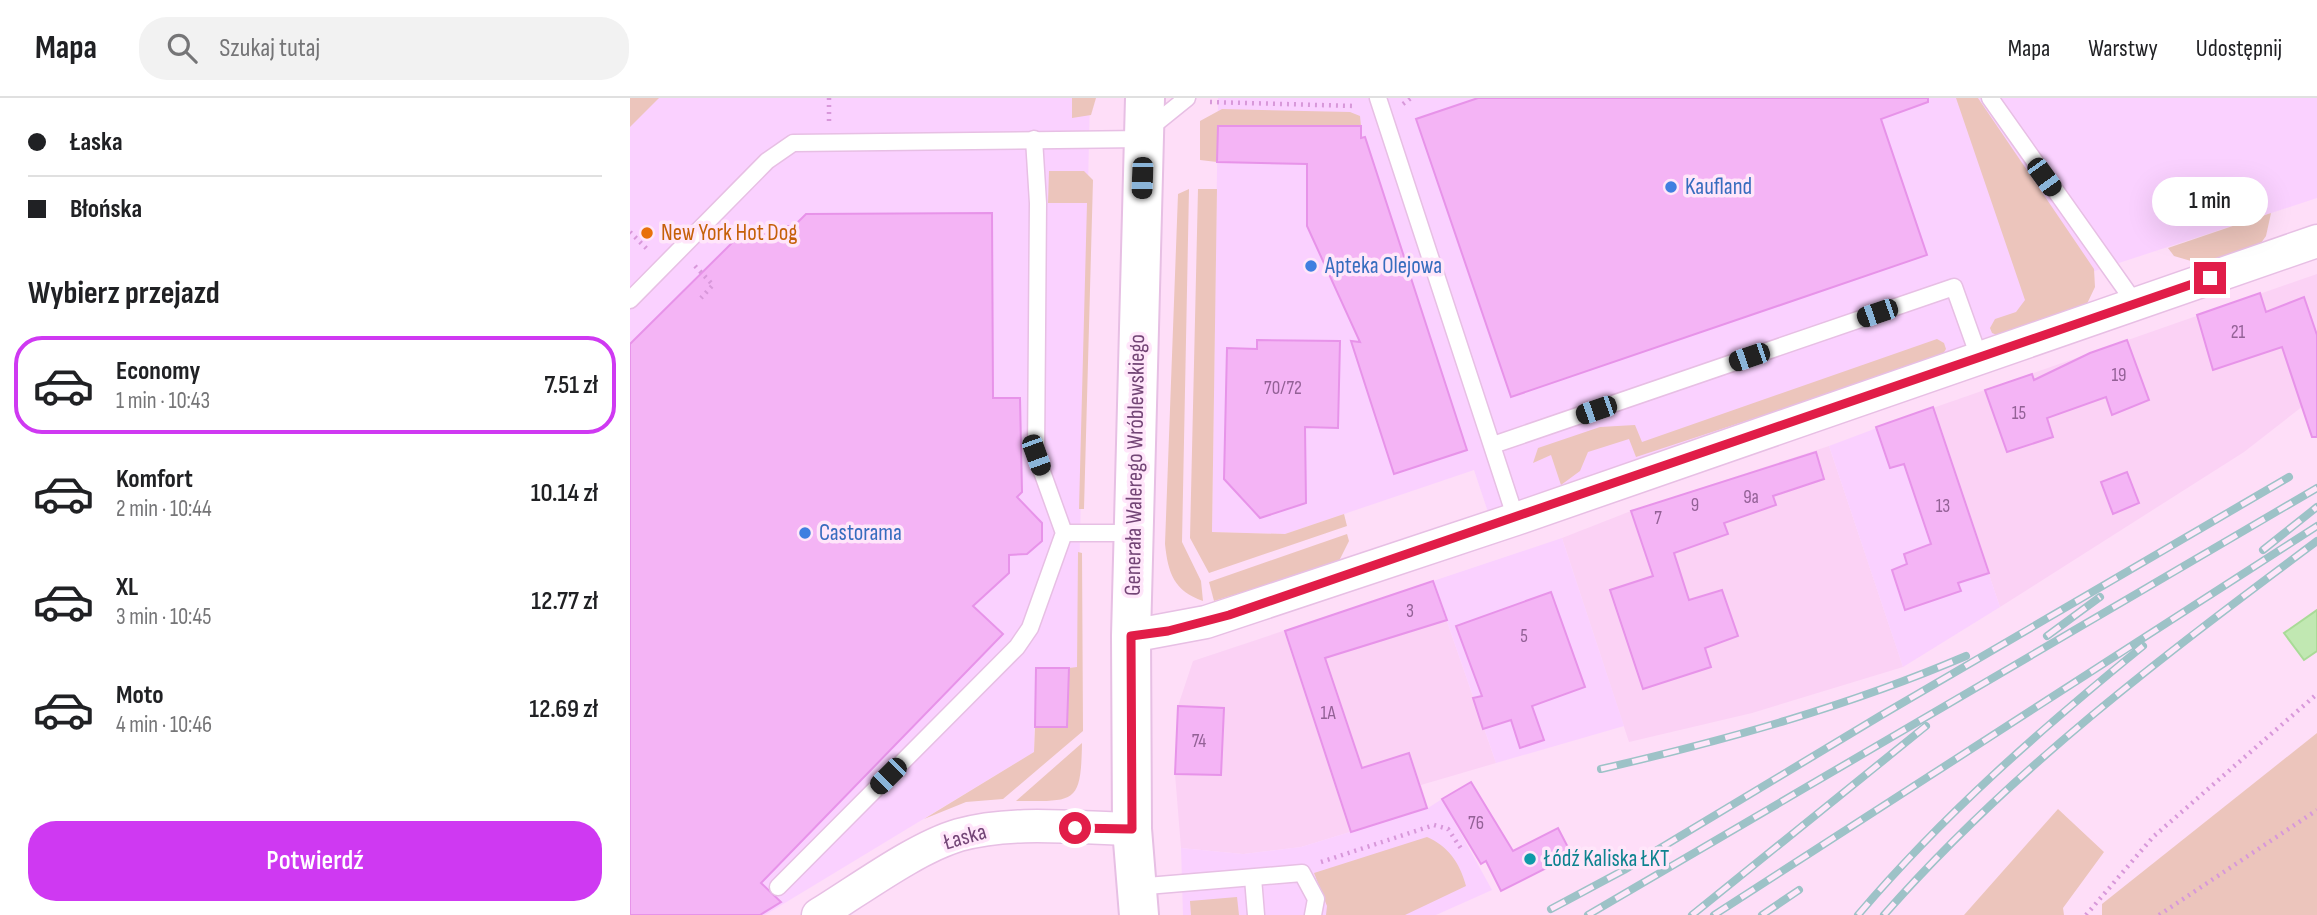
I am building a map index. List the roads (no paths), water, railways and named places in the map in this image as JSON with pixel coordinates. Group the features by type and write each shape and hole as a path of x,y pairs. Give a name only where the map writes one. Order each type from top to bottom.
{"street":[{"name":"Generała Walerego Wróblewskiego","path":"1137,901 1132,829 1132,533 1145,98"},
{"path":"1131,636 1206,622 1516,519 1979,356 2317,241"},
{"name":"Łaska","path":"818,915 927,850 957,836 998,828 1132,829"}],"lane":[{"path":"1990,98 2135,303"},
{"path":"630,300 766,161 793,143 1143,139 1156,123 1194,101"},
{"path":"1380,105 1516,519"},
{"path":"778,887 1017,647 1030,628 1064,533 1036,455 1038,203 1034,139"},
{"path":"1493,445 1954,287 1979,356"},
{"path":"1064,533 1132,533"},
{"path":"1137,901 1253,877 1302,873 1316,899 1313,915"},
{"path":"1253,877 1256,915"}],"railway":[{"path":"1551,909 1624,870 1880,716 2289,477"},
{"path":"1588,915 2317,488"},
{"path":"2263,550 2317,507"},
{"path":"1714,915 2317,526"},
{"path":"1884,915 1933,862 2036,763 2146,672 2317,541"},
{"path":"2047,636 2100,597"},
{"path":"1858,915 1924,842 1994,774 2143,646"},
{"path":"1601,769 1787,720 1877,691 1966,656"},
{"path":"1692,915 1926,726"},
{"path":"1762,915 1799,890"}],"place":[{"name":"Kaufland","path":"1671,187"},
{"name":"New York Hot Dog","path":"647,233"},
{"name":"Apteka Olejowa","path":"1311,266"},
{"name":"Castorama","path":"805,533"},
{"name":"Łódź Kaliska ŁKT","path":"1530,859"}]}
